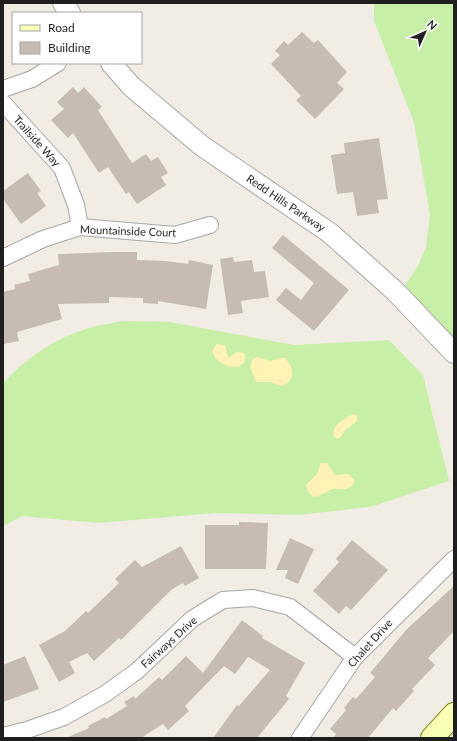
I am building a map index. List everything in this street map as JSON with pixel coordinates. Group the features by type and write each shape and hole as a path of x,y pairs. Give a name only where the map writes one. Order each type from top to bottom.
{"main road":[{"path":"432,738 454,714"}],"street":[{"path":"63,3 69,12"},
{"path":"3,89 32,79 56,64"},
{"name":"Redd Hills Parkway","path":"112,64 131,86 202,146 330,233 395,291 454,352"},
{"name":"Trailside Way","path":"3,103 62,168 76,205 80,227"},
{"name":"Mountainside Court","path":"3,258 43,239 80,227 175,235 210,226"},
{"name":"Chalet Drive","path":"300,738 355,657 454,559"},
{"name":"Fairways Drive","path":"3,736 27,730 64,717 105,694 137,671 192,619 223,600 253,598 290,607 355,657"}],"green space":[{"path":"374,3 454,3 454,339 403,288 418,266 426,247 430,215 414,122 374,21"},
{"path":"122,321 170,322 294,345 389,340 423,375 449,481 370,507 299,515 215,513 98,523 22,516 3,526 3,384 28,360 59,340 85,329"}],"sand":[{"path":"216,344 225,345 228,358 237,352 245,353 245,362 238,367 222,364 216,359 212,351"},
{"path":"257,357 271,361 285,358 292,370 289,381 281,386 271,382 256,382 250,367 252,360"},
{"path":"353,414 357,415 357,421 345,430 339,439 334,437 334,429 336,426 342,420"},
{"path":"321,463 327,463 335,475 349,474 355,481 352,486 346,489 333,489 316,497 312,496 308,492 306,485 317,474"}],"building":[{"path":"302,32 314,43 318,40 347,72 337,83 344,89 315,119 296,100 301,96 271,64 280,55 275,51 284,41 288,45"},
{"path":"73,87 78,93 84,87 102,107 98,110 132,163 146,154 151,161 158,157 168,173 161,177 166,185 137,204 129,192 126,194 108,167 99,173 73,133 68,138 51,120 64,109 57,102"},
{"path":"379,138 388,199 377,200 379,213 357,216 353,192 337,194 331,155 345,153 344,143"},
{"path":"28,173 41,191 37,193 46,206 21,224 3,199 3,191"},
{"path":"283,235 349,290 314,331 276,300 286,288 301,300 314,283 272,248"},
{"path":"137,252 137,260 166,261 188,264 189,260 213,265 206,309 158,301 158,304 143,303 143,298 109,297 109,303 58,304 62,319 17,332 19,341 3,344 3,292 15,289 14,285 30,281 28,274 59,265 58,254"},
{"path":"233,257 234,262 252,260 254,272 265,271 269,297 241,301 243,313 228,315 220,259"},
{"path":"239,522 268,523 266,569 205,569 205,525 239,525"},
{"path":"290,538 314,549 298,584 285,578 288,570 276,570"},
{"path":"352,540 388,570 351,610 346,606 339,614 313,591 339,562 336,559"},
{"path":"181,546 199,578 185,586 183,583 171,590 121,640 119,638 94,661 87,653 69,662 75,673 59,682 39,645 65,631 86,611 88,613 119,583 115,579 135,560 142,567"},
{"path":"454,586 454,631 428,658 435,665 412,689 414,691 396,711 393,708 368,738 333,738 336,734 330,729 346,710 344,708 353,697 356,699 375,677 370,673 407,629"},
{"path":"242,620 263,636 262,638 305,663 286,696 289,699 257,738 213,738 237,705 239,706 270,670 248,657 235,674 224,666 185,706 189,711 168,730 163,724 141,738 66,738 89,728 88,726 105,717 106,719 127,706 124,702 134,696 135,699 159,677 162,680 186,656 203,673"},
{"path":"25,656 39,689 3,702 3,665"}]}
